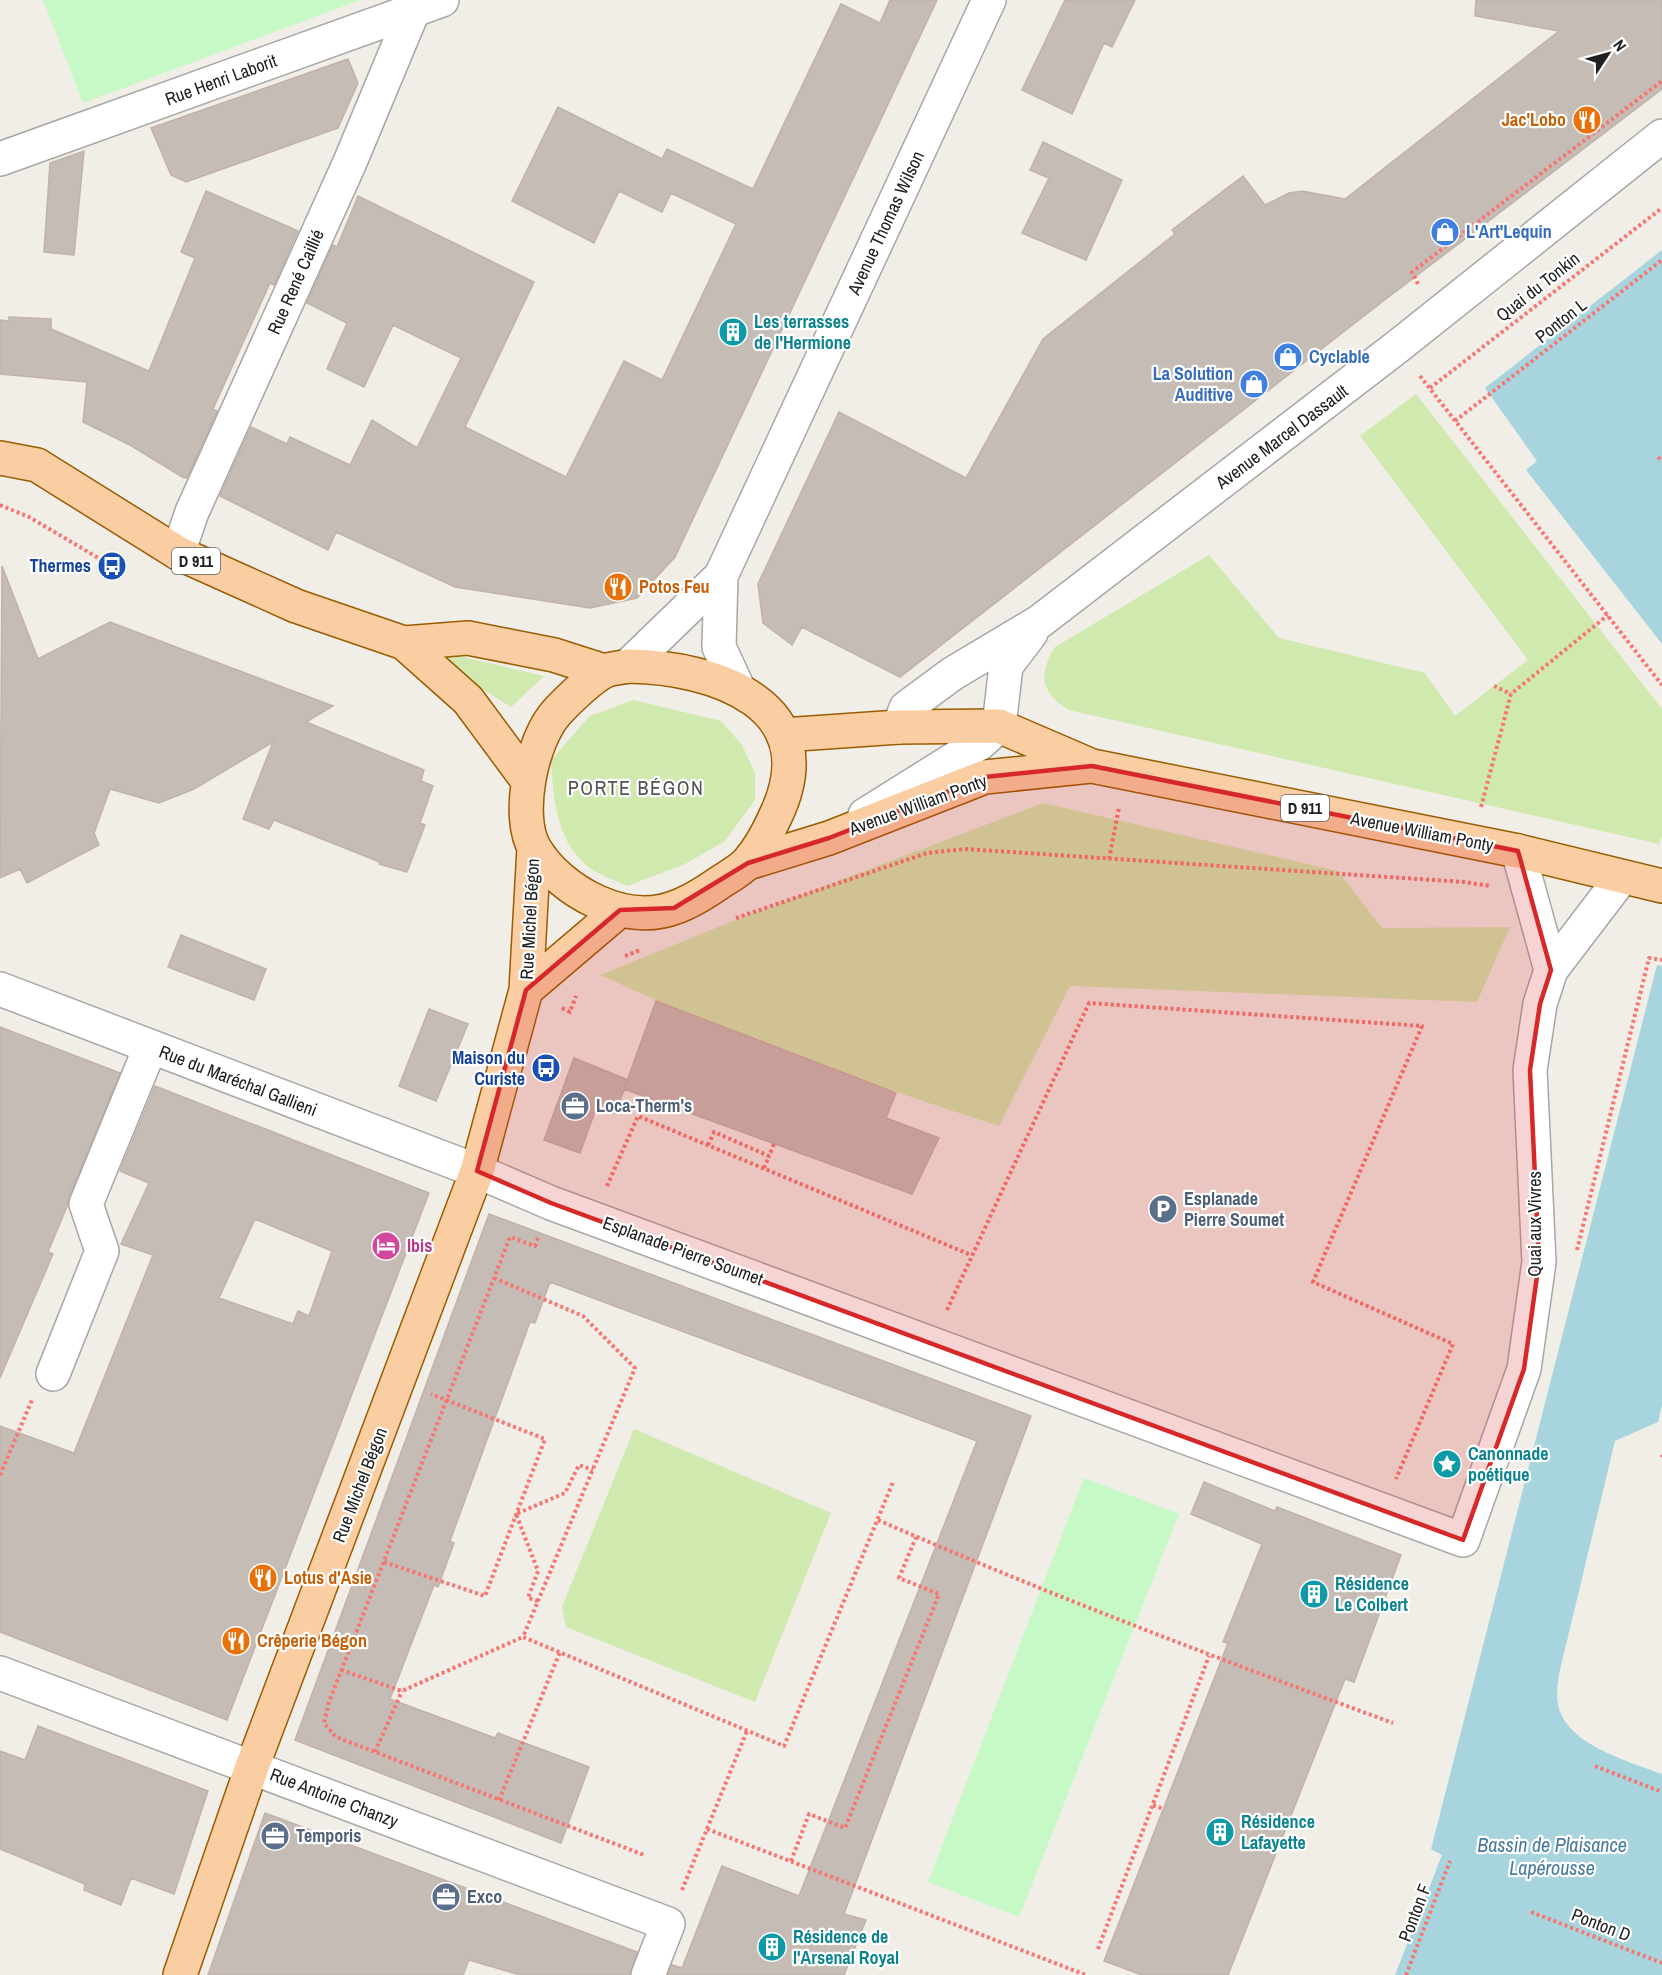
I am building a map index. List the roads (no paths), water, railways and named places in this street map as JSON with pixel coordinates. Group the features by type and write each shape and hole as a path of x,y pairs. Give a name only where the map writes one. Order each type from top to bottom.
{"main road":[{"name":"D 911","path":"0,458 37,465 178,553 296,606 404,643 468,700 528,781"},
{"name":"D 911","path":"404,643 468,638 616,669"},
{"path":"534,848 572,886 589,899 620,910 643,912 674,908 710,890 748,863 770,828 786,789 788,771 783,735 776,722 759,703 738,688 700,674 663,666 616,669"},
{"name":"Rue Michel Bégon","path":"180,1975 252,1767 477,1171 526,990 534,848 527,823 528,781 538,747 555,713 616,669"},
{"name":"Avenue William Ponty","path":"783,735 900,727 999,726 1092,766 1518,852 1643,882"},
{"name":"Avenue William Ponty","path":"748,863 829,838 986,777 1092,766"},
{"name":"Rue Michel Bégon","path":"526,990 620,910"}],"street":[{"name":"Avenue Thomas Wilson","path":"738,688 719,647 722,576 989,0"},
{"name":"Rue Henri Laborit","path":"0,159 428,5"},
{"name":"Rue René Caillié","path":"178,553 192,512 350,162 428,5"},
{"name":"Avenue Marcel Dassault","path":"900,727 906,708 952,674 1039,622 1379,362 1662,136"},
{"name":"Avenue Thomas Wilson","path":"616,669 722,576"},
{"name":"Avenue Marcel Dassault","path":"999,726 1006,666 1039,622"},
{"name":"D 911","path":"829,838 980,743 999,726"},
{"path":"1518,852 1551,970"},
{"name":"Quai aux Vivres","path":"1463,1540 1524,1369 1539,1262 1530,1070 1540,1004 1551,970 1643,882"},
{"name":"Rue du Maréchal Gallieni","path":"0,989 477,1171"},
{"path":"53,1374 102,1251 86,1204 150,1048"},
{"name":"Esplanade Pierre Soumet","path":"477,1171 593,1218 1463,1540"},
{"name":"Rue Antoine Chanzy","path":"0,1673 668,1924 648,1975"}],"water":[{"path":"1662,250 1662,644 1526,470 1537,461 1485,388"},
{"name":"Bassin de Plaisance Lapérousse","path":"1657,965 1662,966 1662,1405 1658,1422 1615,1441 1559,1674 1557,1695 1562,1716 1580,1737 1621,1759 1662,1774 1662,1975 1395,1975 1442,1855 1431,1849"}],"place":[{"name":"Jac'Lobo","path":"1587,120"},
{"name":"L'Art'Lequin","path":"1445,232"},
{"name":"Les terrasses de l'Hermione","path":"733,332"},
{"name":"Cyclable","path":"1288,357"},
{"name":"La Solution Auditive","path":"1254,384"},
{"name":"Thermes","path":"112,566"},
{"name":"Potos Feu","path":"618,587"},
{"name":"Maison du Curiste","path":"546,1068"},
{"name":"Loca-Therm's","path":"575,1106"},
{"name":"Esplanade Pierre Soumet","path":"1163,1209"},
{"name":"Ibis","path":"386,1246"},
{"name":"Canonnade poétique","path":"1447,1464"},
{"name":"Lotus d'Asie","path":"263,1578"},
{"name":"Résidence Le Colbert","path":"1314,1594"},
{"name":"Crêperie Bégon","path":"236,1641"},
{"name":"Résidence Lafayette","path":"1220,1832"},
{"name":"Temporis","path":"275,1836"},
{"name":"Exco","path":"446,1897"},
{"name":"Résidence de l'Arsenal Royal","path":"772,1947"}],"district":[{"name":"PORTE BÉGON","path":"636,788"}]}
